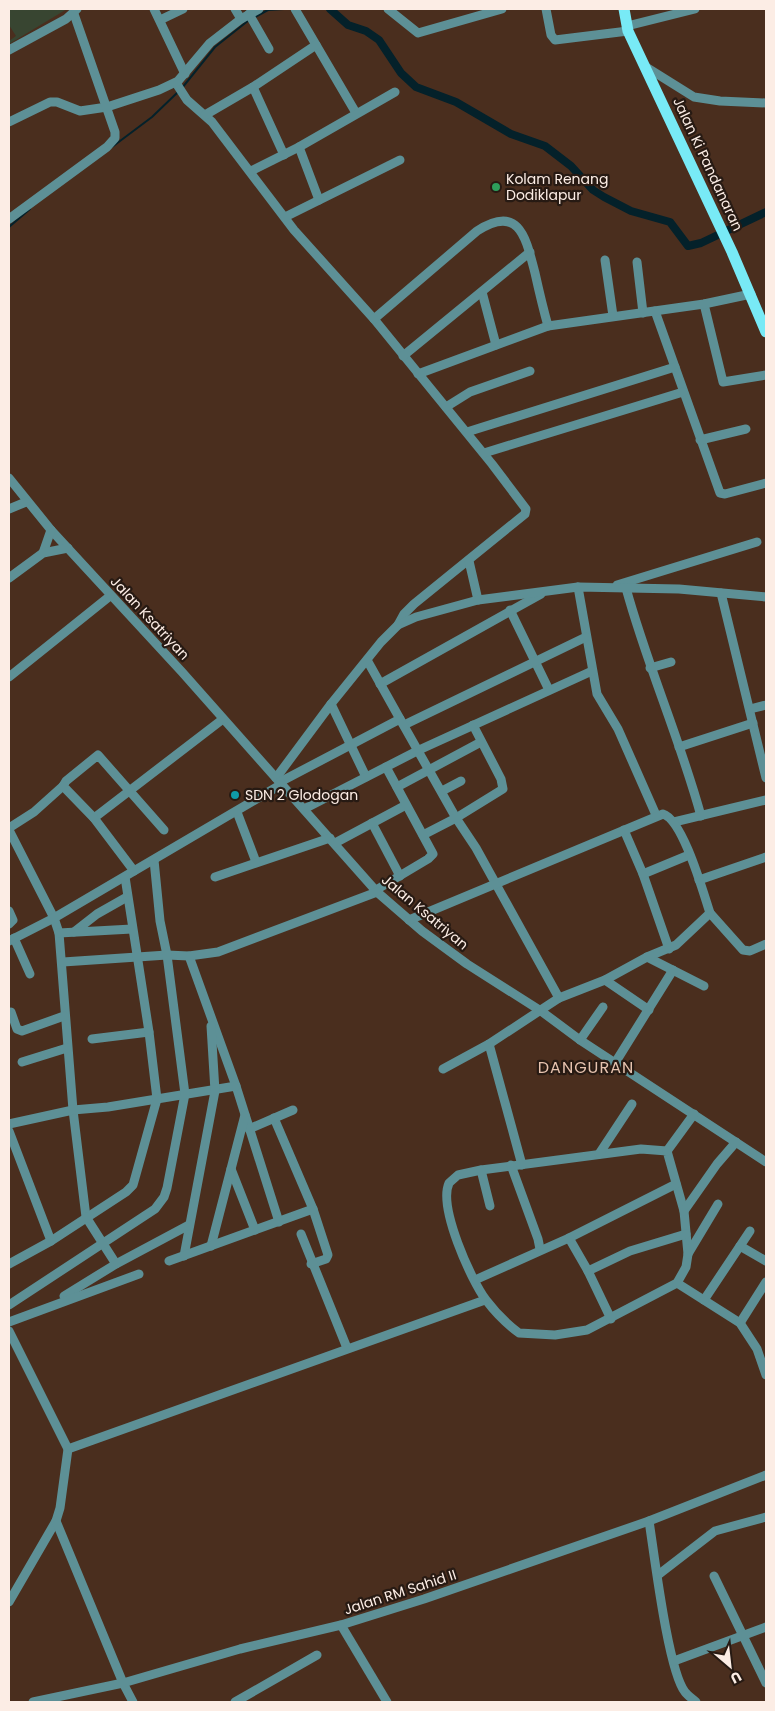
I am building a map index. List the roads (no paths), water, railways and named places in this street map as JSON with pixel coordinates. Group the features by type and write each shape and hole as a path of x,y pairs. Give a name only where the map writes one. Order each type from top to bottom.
{"main road":[{"name":"Jalan Ki Pandanaran","path":"624,9 628,28 727,241 766,332"}],"street":[{"path":"154,9 185,74"},
{"path":"160,20 183,9"},
{"path":"235,9 248,17 269,49"},
{"path":"9,122 41,105 54,101 77,111 107,108 140,98 176,82 185,74 210,43 259,9"},
{"path":"388,9 418,33 502,9"},
{"path":"546,9 551,35 555,40 628,28 695,9"},
{"path":"9,50 76,11 116,134 110,144 9,219"},
{"path":"296,11 356,113"},
{"path":"205,115 253,87 316,45"},
{"path":"646,68 694,97 720,102 766,103"},
{"path":"176,82 187,100 205,115 251,171 285,217 374,319 446,406 484,453 526,511 406,612 398,625 331,704 280,781"},
{"path":"253,87 284,155"},
{"path":"251,171 299,147 395,92"},
{"path":"299,147 319,200"},
{"path":"285,217 400,160"},
{"path":"374,319 477,231 492,222 506,221 515,224 526,239 548,326"},
{"path":"403,356 530,252"},
{"path":"605,260 613,316"},
{"path":"637,262 643,313"},
{"path":"482,292 496,345"},
{"path":"418,374 548,326 655,312 751,294"},
{"path":"704,304 723,382 766,374"},
{"path":"655,312 721,494 766,483"},
{"path":"467,432 675,367"},
{"path":"446,406 470,392 530,371"},
{"path":"484,453 683,392"},
{"path":"700,440 746,429"},
{"name":"Jalan Ksatriyan","path":"9,478 26,502 110,596 280,781 377,891 409,920 467,964 541,1010 580,1040 766,1162"},
{"path":"9,509 26,502"},
{"path":"42,553 51,530"},
{"path":"609,588 758,542"},
{"path":"9,578 42,553 68,548"},
{"path":"468,560 478,600"},
{"path":"398,625 421,616 478,600 525,592 543,593 578,587 721,593 766,597"},
{"path":"578,587 592,671 599,698 618,729 656,815"},
{"path":"626,588 650,668 679,747 701,816"},
{"path":"380,684 543,593"},
{"path":"721,593 766,778"},
{"path":"9,678 110,596"},
{"path":"510,610 549,690"},
{"path":"30,974 11,940 54,918 237,812 280,781 350,744 586,637"},
{"path":"367,660 456,818 496,883 559,998"},
{"path":"650,668 671,662"},
{"path":"304,809 419,750 592,671"},
{"path":"331,704 366,777"},
{"path":"750,709 766,706"},
{"path":"94,818 223,719"},
{"path":"679,747 753,723"},
{"path":"423,835 500,792 504,787 473,725"},
{"path":"397,787 429,768 481,742"},
{"path":"116,1264 86,1217 67,1048 64,1016 63,962 59,933 54,918 9,829 38,809 64,786 69,777 98,755 164,830"},
{"path":"63,962 167,955 189,956 226,950 377,891 433,855 386,767"},
{"path":"442,791 461,781"},
{"path":"64,786 94,818 134,871"},
{"path":"674,822 766,800"},
{"path":"215,877 256,862 332,841 406,805"},
{"path":"237,812 256,862"},
{"path":"409,920 656,815 665,814 674,822 689,855 710,912 743,950 750,951 766,944"},
{"path":"372,823 400,876"},
{"path":"624,830 643,874 669,949"},
{"path":"643,874 689,855"},
{"path":"699,880 766,857"},
{"path":"9,1305 155,1209 164,1197 185,1094 167,955 160,921 154,860"},
{"path":"9,1264 51,1241 126,1192 133,1185 157,1100 149,1032 125,877"},
{"path":"74,932 98,914 128,897"},
{"path":"9,911 12,920 9,924"},
{"path":"443,1070 489,1044 559,998 605,980 648,957 669,949 680,942 710,912"},
{"path":"59,933 132,929"},
{"path":"189,956 236,1086 279,1222"},
{"path":"648,957 704,986"},
{"path":"615,1063 673,970"},
{"path":"605,980 649,1010"},
{"path":"580,1040 603,1007"},
{"path":"11,1012 17,1029 22,1032 64,1016"},
{"path":"184,1256 215,1091 210,1016"},
{"path":"92,1039 149,1032"},
{"path":"489,1044 522,1165"},
{"path":"22,1062 67,1048"},
{"path":"9,1124 73,1110 157,1100 236,1086"},
{"path":"599,1154 632,1104"},
{"path":"249,1129 293,1110"},
{"path":"667,1151 694,1114"},
{"path":"211,1246 245,1115"},
{"path":"274,1118 313,1209 328,1255 326,1259 311,1264"},
{"path":"9,1131 12,1153 51,1241"},
{"path":"684,1211 717,1164 736,1142"},
{"path":"641,1149 667,1151 684,1211 688,1254 686,1267 677,1283 611,1319 571,1334 525,1335 510,1327 485,1300 475,1280 449,1218 446,1191 449,1183 458,1175 481,1170 641,1149"},
{"path":"511,1166 538,1238 540,1250"},
{"path":"231,1169 255,1230"},
{"path":"481,1170 490,1206"},
{"path":"475,1280 568,1238 676,1184"},
{"path":"688,1254 718,1204"},
{"path":"169,1261 313,1209"},
{"path":"64,1296 116,1264 190,1225"},
{"path":"704,1300 750,1231"},
{"path":"301,1234 311,1264 347,1348"},
{"path":"588,1271 630,1251 686,1234"},
{"path":"568,1238 588,1271 611,1319"},
{"path":"740,1246 766,1261"},
{"path":"9,1322 139,1274"},
{"path":"740,1323 766,1282"},
{"path":"677,1283 740,1323 758,1349 766,1375"},
{"path":"68,1449 485,1300"},
{"path":"9,1331 68,1449 62,1497 56,1521 9,1602"},
{"name":"Jalan RM Sahid II","path":"33,1702 123,1683 240,1649 341,1625 424,1600 650,1521 766,1475"},
{"path":"658,1575 714,1530 766,1517"},
{"path":"56,1521 123,1683 134,1702"},
{"path":"650,1521 674,1661 682,1686 696,1702"},
{"path":"714,1576 741,1636 766,1683"},
{"path":"341,1625 387,1702"},
{"path":"674,1661 766,1627"},
{"path":"235,1702 316,1655"}],"waterway":[{"path":"255,17 268,10 284,9"},
{"path":"330,9 348,25 366,31 379,40 401,73 416,87 456,102 511,134 545,146 571,166 593,190 604,197 631,211 670,222 688,246 701,243 766,212"},
{"path":"182,88 215,47 249,20"},
{"path":"112,147 152,117 179,91"},
{"path":"9,227 30,209"}],"place":[{"name":"Kolam Renang Dodiklapur","path":"496,187"},
{"name":"SDN 2 Glodogan","path":"235,795"}],"district":[{"name":"DANGURAN","path":"586,1067"}]}
